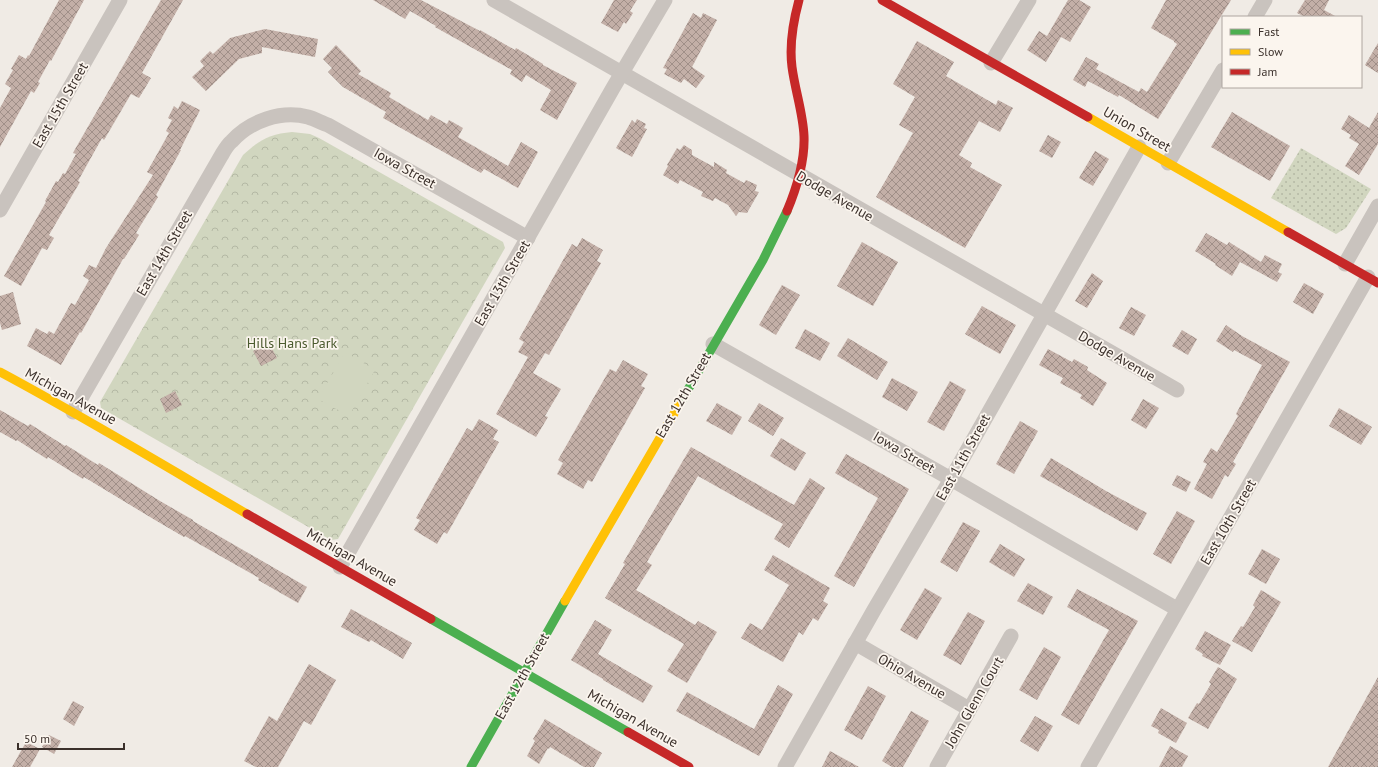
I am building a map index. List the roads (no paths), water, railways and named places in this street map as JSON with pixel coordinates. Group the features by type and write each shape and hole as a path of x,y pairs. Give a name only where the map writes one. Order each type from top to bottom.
{"street":[{"name":"East 15th Street","path":"0,210 120,0"},
{"name":"Dodge Avenue","path":"494,0 1177,390"},
{"name":"East 13th Street","path":"340,567 665,0"},
{"name":"East 12th Street","path":"471,767 712,344 763,260 795,194 803,160 804,138 803,120 790,56 793,25 799,0"},
{"name":"Union Street","path":"882,0 1373,280"},
{"path":"991,63 1029,0"},
{"path":"1256,16 1265,0"},
{"path":"1168,163 1222,72"},
{"name":"Iowa Street","path":"276,116 292,115 307,117 328,125 528,238"},
{"name":"East 14th Street","path":"73,412 220,156 231,141 244,130 258,122 276,116"},
{"name":"East 11th Street","path":"785,767 855,643 951,479 1043,314 1139,147"},
{"path":"1345,264 1378,206"},
{"name":"East 10th Street","path":"1088,767 1177,609 1373,280"},
{"name":"Iowa Street","path":"712,344 1177,609"},
{"name":"Michigan Avenue","path":"0,372 73,412 689,767"},
{"name":"John Glenn Court","path":"937,767 1011,636"},
{"name":"Ohio Avenue","path":"855,643 969,709"}],"park label":[{"name":"Hills Hans Park","path":"292,343"}]}
